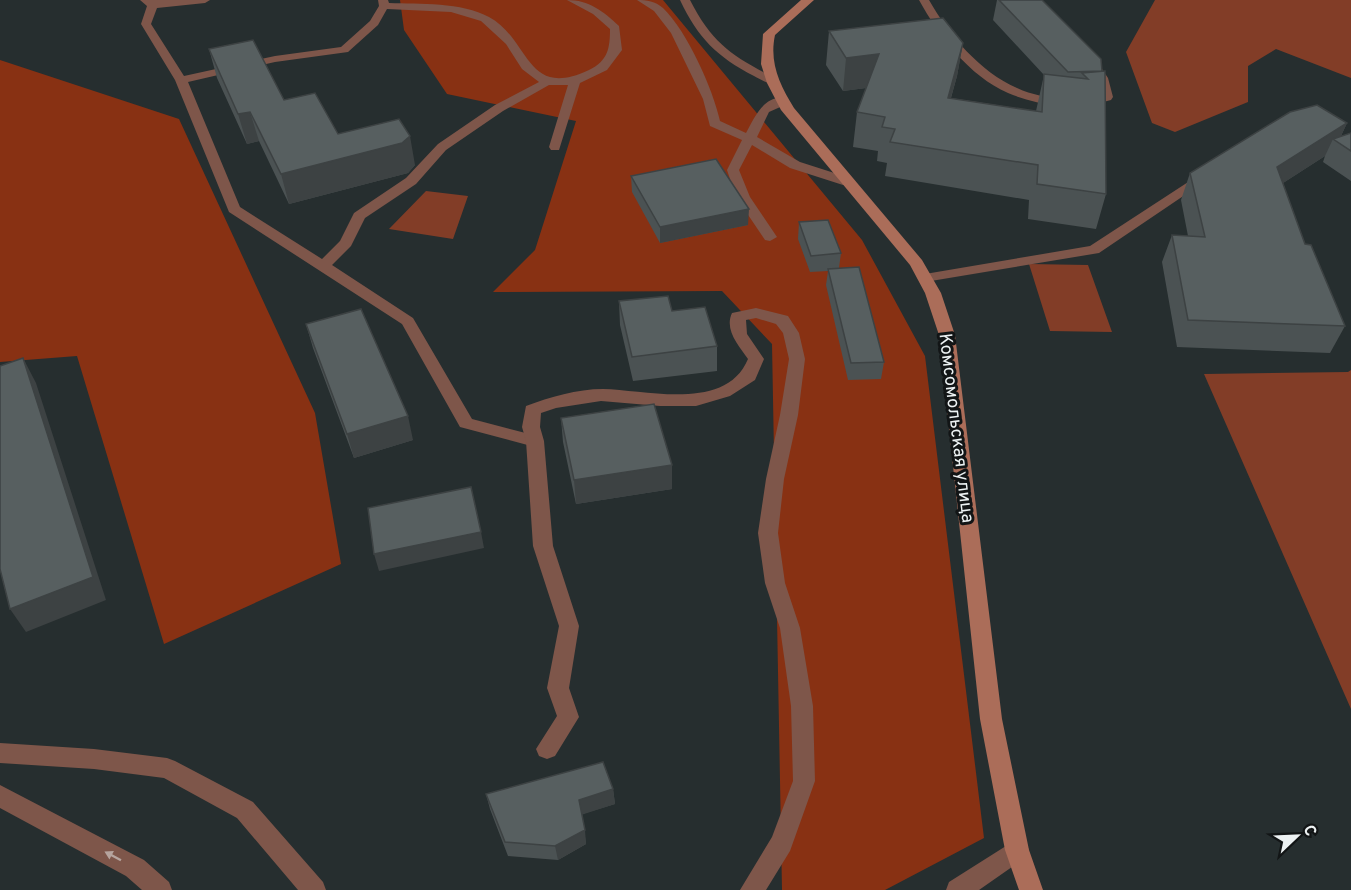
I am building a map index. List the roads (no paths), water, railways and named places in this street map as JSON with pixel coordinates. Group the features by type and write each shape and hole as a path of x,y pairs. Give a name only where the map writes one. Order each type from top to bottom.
{"main road":[{"name":"Комсомольская улица","path":"808,0 769,34 766,58 772,81 783,101 917,263 933,293 947,335 991,719 1017,850 1031,890"}],"street":[{"path":"547,749 568,717 558,688 569,626 543,546 535,441 531,427 532,410 554,402 601,395 696,400 724,392 749,376 756,359 739,334 738,317 756,313 782,320 791,333 797,359 789,415 775,480 768,533 775,583 790,628 802,706 804,781 782,843 753,890"},
{"path":"0,753 71,757 167,768 245,810 314,890"},
{"path":"0,796 135,868 160,890"},
{"path":"958,890 1017,850"}],"lane":[{"path":"205,0 149,2 146,24 181,80 234,209 408,321 466,423 535,441"},
{"path":"322,267 346,243 359,216 411,181 442,147 499,108 547,82 575,81 603,68 616,50 615,28 597,12 572,0"},
{"path":"642,0 658,9 676,32 709,99 714,123 751,139 795,165 848,182"},
{"path":"685,0 698,26 731,60 772,81"},
{"path":"924,0 934,20 975,65 1011,90 1057,103 1088,102 1107,97 1102,75 1087,60"},
{"path":"181,80 275,59 344,50 374,23 384,3 452,9 485,19 510,42 526,67 547,82"},
{"path":"555,147 575,81"},
{"path":"770,237 743,197 733,170 764,110 783,101"},
{"path":"925,278 1094,250 1209,172"}]}
